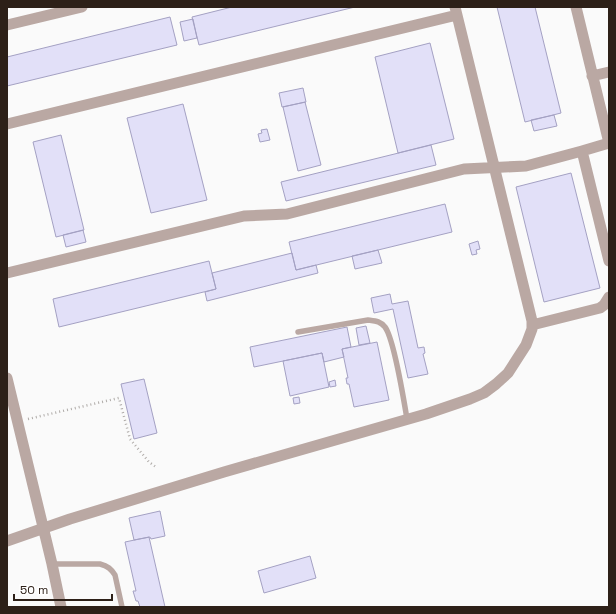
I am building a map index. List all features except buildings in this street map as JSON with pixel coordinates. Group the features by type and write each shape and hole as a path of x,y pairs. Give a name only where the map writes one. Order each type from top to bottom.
{"street":[{"path":"7,25 82,7"},
{"path":"7,274 244,216 287,214 464,169 526,166 609,143 576,7"},
{"path":"7,124 456,11 530,310 532,325 530,336 516,363 508,373 484,393 470,399 70,519 7,541"},
{"path":"592,76 609,72"},
{"path":"582,151 609,261"},
{"path":"532,325 600,308 609,297"},
{"path":"7,378 61,607"}],"lane":[{"path":"298,332 368,320 378,321 386,329 391,343 407,419"},
{"path":"52,564 106,565 115,575 122,607"}],"path":[{"path":"18,422 119,398 130,439 148,462 156,467"}]}
